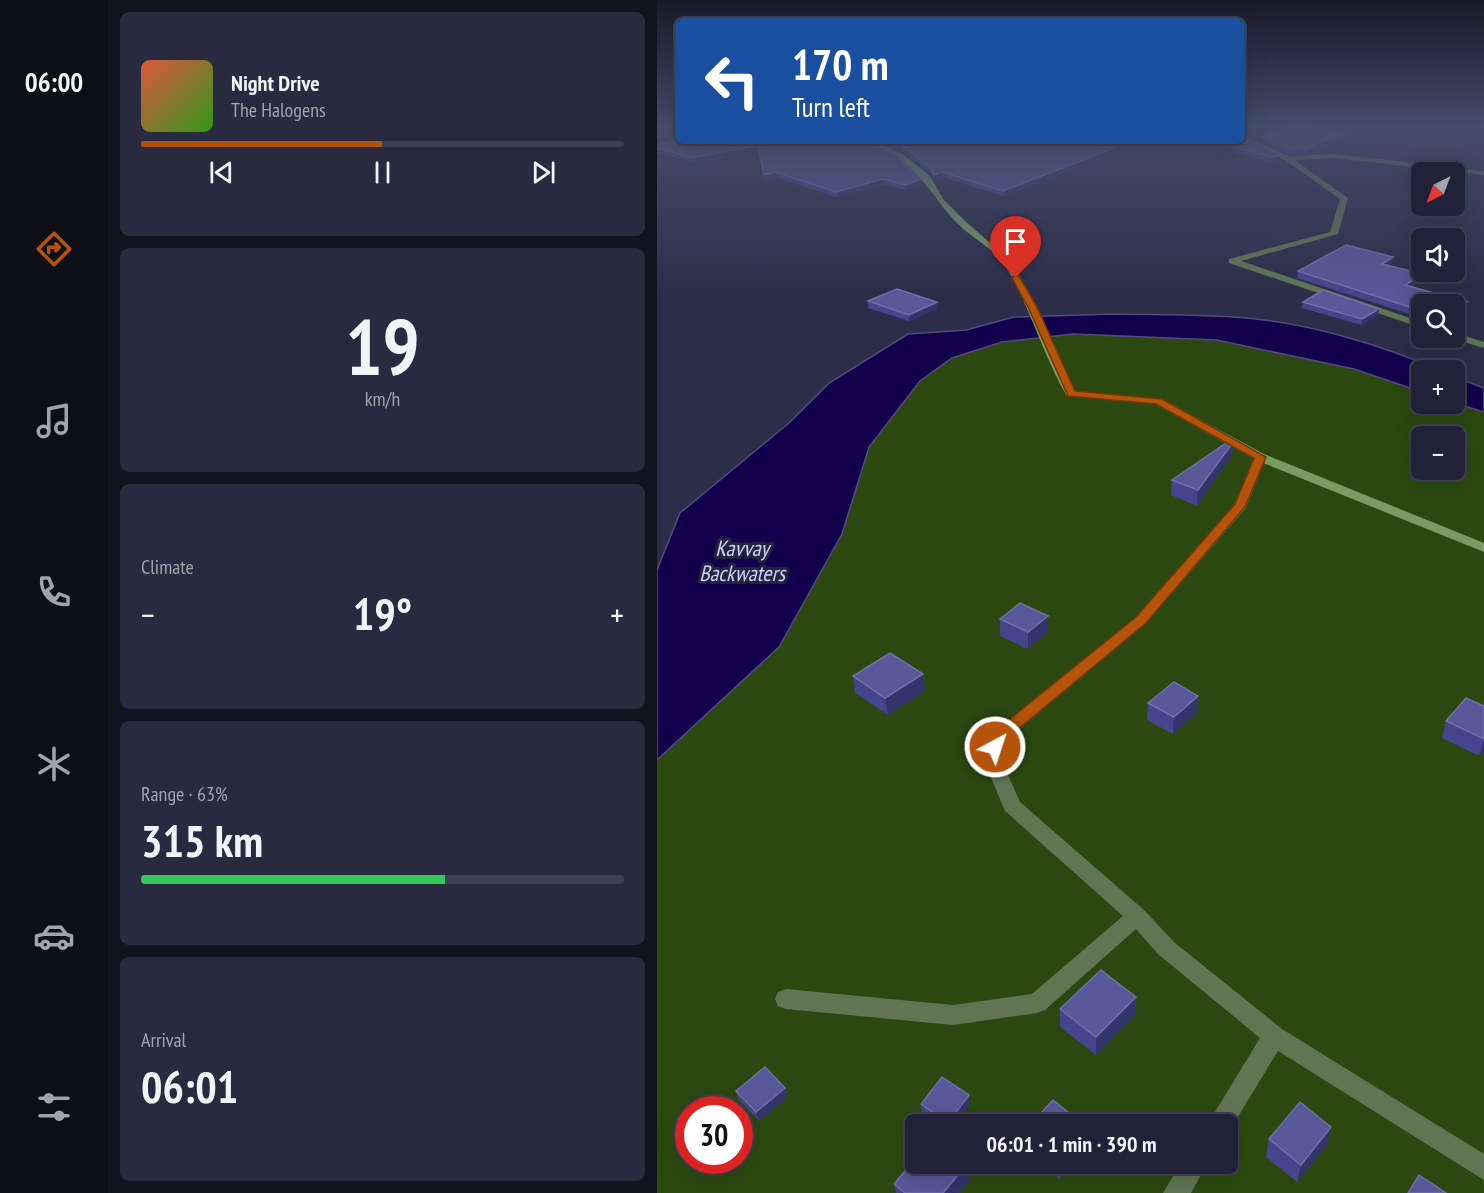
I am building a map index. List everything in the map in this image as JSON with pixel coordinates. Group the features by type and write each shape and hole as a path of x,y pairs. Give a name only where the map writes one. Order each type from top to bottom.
{"street":[{"path":"929,182 940,200 954,216 1008,263 1032,307 1071,394 1158,401 1260,457 1484,548"},
{"path":"1321,182 1344,198 1334,234 1232,261 1411,321"},
{"path":"1465,339 1484,345"},
{"path":"1260,457 1241,505 1141,620 1011,727 995,747 995,766 1012,806 1137,916 1166,948 1274,1036 1484,1168"},
{"path":"786,999 953,1015 1037,1003 1137,916"},
{"path":"1226,1114 1274,1036"},
{"path":"1176,1193 1188,1174"}],"green space":[{"path":"1073,334 1217,340 1354,369 1411,388 1411,414 1465,414 1465,406 1484,412 1484,1193 657,1193 657,760 779,647 842,534 869,447 920,381 952,358 1002,342"}],"water":[{"name":"Kavvay Backwaters","path":"1115,314 1185,315 1280,322 1350,338 1414,360 1411,360 1411,388 1354,369 1217,340 1073,334 1002,342 952,358 920,381 869,447 842,534 779,647 657,760 657,570 680,513 789,423 829,383 908,334 966,330 1014,317"},
{"path":"1465,381 1484,388 1484,412 1465,406"}],"building":[{"path":"805,182 873,182 836,192"},
{"path":"893,182 914,182 905,185"},
{"path":"973,182 1027,182 1003,191"},
{"path":"1346,245 1393,257 1382,264 1411,271 1411,281 1405,285 1438,294 1411,294 1411,307 1298,271"},
{"path":"897,289 937,302 909,315 868,301"},
{"path":"1323,290 1379,309 1362,319 1303,302"},
{"path":"1232,439 1234,441 1198,490 1172,480"},
{"path":"1020,603 1048,616 1028,632 1000,619"},
{"path":"890,653 923,674 885,698 853,676"},
{"path":"1174,682 1198,696 1174,717 1148,703"},
{"path":"1466,698 1484,706 1484,739 1446,721"},
{"path":"1101,970 1136,997 1096,1037 1060,1009"},
{"path":"765,1067 785,1088 756,1112 753,1109 753,1096 741,1096 736,1091"},
{"path":"942,1077 969,1095 955,1114 935,1114 921,1104"},
{"path":"1053,1100 1070,1114 1040,1114"},
{"path":"1300,1102 1331,1127 1301,1165 1269,1139"},
{"path":"905,1171 905,1174 959,1174 943,1193 905,1193 894,1184"},
{"path":"1419,1175 1446,1193 1408,1193"}],"route":[{"path":"995,747 1011,727 1082,671 1141,620 1241,505 1260,457 1158,401 1071,394 1032,307 1016,278"}]}
